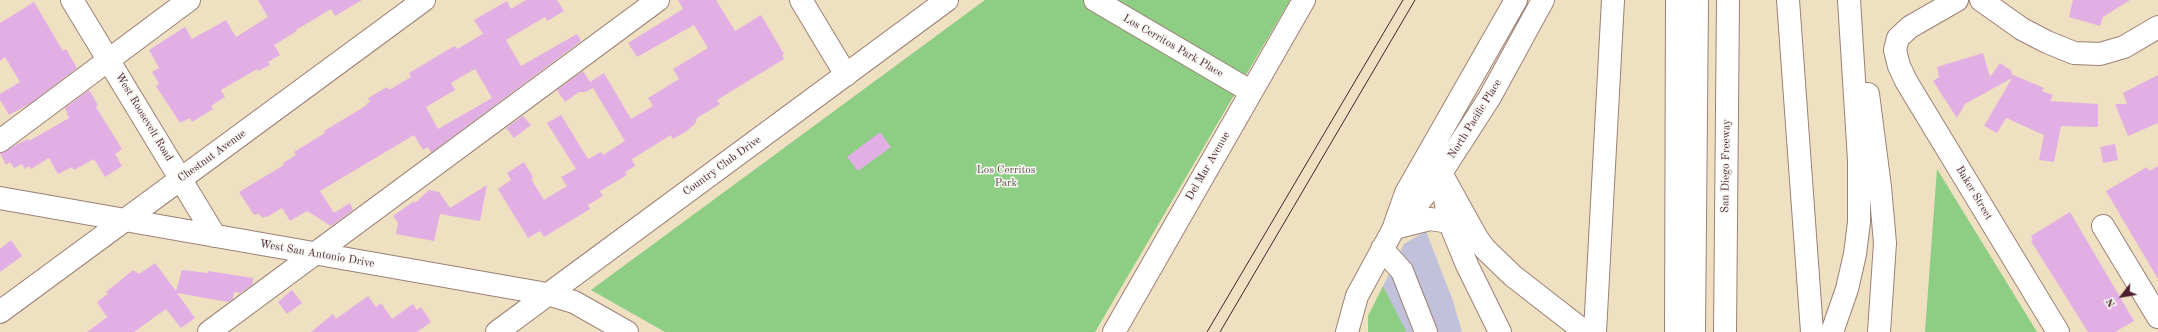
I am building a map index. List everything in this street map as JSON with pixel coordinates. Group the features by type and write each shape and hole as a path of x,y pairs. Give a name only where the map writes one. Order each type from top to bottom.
{"main road":[{"name":"West Roosevelt Road","path":"72,0 215,236"},
{"path":"0,141 189,0"},
{"name":"Chestnut Avenue","path":"0,312 424,0"},
{"path":"209,332 658,0"},
{"path":"801,0 846,74"},
{"name":"Country Club Drive","path":"497,332 947,0"},
{"name":"Los Cerritos Park Place","path":"1095,0 1250,91"},
{"name":"Del Mar Avenue","path":"1114,332 1250,91 1304,0"},
{"name":"North Pacific Place","path":"1347,332 1357,296 1394,228 1406,193 1516,0"},
{"name":"North Pacific Place","path":"1394,228 1420,201 1441,173 1490,97 1543,0"},
{"path":"1595,332 1613,0"},
{"path":"1676,332 1677,0"},
{"path":"1694,332 1697,0"},
{"path":"1706,332 1707,0"},
{"name":"San Diego Freeway","path":"1725,332 1728,0"},
{"path":"1788,0 1812,332"},
{"path":"1832,332 1852,268 1859,222 1860,182 1849,0"},
{"path":"1856,0 1880,180 1884,236 1884,288 1879,332"},
{"name":"Baker Street","path":"1957,0 1910,27 1898,38 1895,50 1899,66 1906,81 2058,332"},
{"path":"1981,0 2022,29 2047,42 2074,53 2100,54 2124,47 2158,27"},
{"path":"1435,143 1441,173 1459,224 1468,265 1500,332"},
{"name":"West San Antonio Drive","path":"0,198 547,294 574,302 627,332"},
{"path":"1394,228 1430,219 1459,224 1477,238 1497,262 1585,332"},
{"path":"2103,226 2158,317"},
{"path":"1382,250 1402,271 1426,332"}],"shaded area":[{"path":"1426,231 1453,301 1462,332 1406,332 1383,286 1404,244"}],"green space":[{"name":"Los Cerritos Park","path":"985,0 1290,0 1095,332 665,332 591,290"},
{"path":"1937,169 2037,332 1925,332"},
{"path":"1383,286 1406,332 1368,332 1368,316"}],"building":[{"path":"258,0 362,0 335,16 331,9 296,30 297,31 274,45 280,55 268,62 270,65 258,71 257,69 221,90 225,97 211,106 213,109 192,122 190,118 180,123 156,86 159,84 152,72 159,68 149,50 185,27 192,39 226,20 236,37 268,17"},
{"path":"526,0 557,0 564,11 547,21 545,17 506,40 521,66 577,34 581,41 431,153 428,147 423,150 414,135 320,191 334,213 350,203 353,210 331,226 307,211 290,221 282,208 263,218 259,214 254,215 239,192 284,165 283,163 296,155 294,152 325,133 324,131 367,105 366,104 370,102 368,98 387,87 389,90 411,77 409,73 451,48 455,46 457,49 483,34 474,20 507,1 511,9","holes":["475,69 492,98 438,129 426,107 455,90 451,83"]},
{"path":"678,0 716,0 735,31 761,15 784,54 782,56 784,59 717,100 720,104 697,118 695,124 685,132 673,139 671,135 632,159 635,166 625,172 627,175 600,191 603,196 588,205 590,209 544,237 540,231 528,238 498,189 511,180 507,173 524,162 533,177 531,179 544,200 567,186 561,177 576,169 547,123 561,115 588,159 601,152 603,155 625,141 593,88 585,92 579,92 565,102 557,90 583,71 590,82 604,73 631,119 653,106 648,98 679,79 673,69 708,48 694,25 637,57 628,43 683,9"},
{"path":"2073,0 2130,0 2103,17 2100,26 2069,17"},
{"path":"34,2 63,51 66,49 77,68 31,103 9,115 0,100 0,94 20,82 5,57 0,61 0,23"},
{"path":"1983,53 1990,77 2000,63 2012,71 2011,74 2044,88 2042,91 2053,95 2050,101 2098,104 2098,127 2061,126 2054,162 2039,160 2044,135 2006,118 1997,133 1984,126 2012,78 1965,104 1957,118 1933,81 1939,77 1937,67"},
{"path":"2158,75 2158,123 2128,136 2115,104 2127,104 2123,93"},
{"path":"89,90 98,105 96,107 122,149 115,154 122,166 105,177 94,159 74,170 72,167 58,174 49,158 31,169 29,166 25,169 22,164 14,168 10,162 6,165 0,153 28,139 29,141 69,118 65,108"},
{"path":"523,116 531,125 514,138 506,128"},
{"path":"880,132 891,147 858,171 847,157"},
{"path":"2115,144 2118,160 2103,163 2100,147"},
{"path":"2158,166 2158,279 2106,191 2147,167 2149,171"},
{"path":"487,185 480,221 440,214 434,241 396,234 398,223 393,216 414,201 415,203 429,190 439,192 450,208"},
{"path":"2070,212 2134,321 2115,332 2088,332 2031,241 2033,240 2031,236"},
{"path":"11,240 22,256 0,272 0,249"},
{"path":"155,263 176,291 182,270 208,273 208,271 253,278 252,285 240,293 234,292 233,299 228,302 177,293 195,318 181,328 166,309 134,332 87,332 107,317 97,302 108,294 106,292 133,270 139,274"},
{"path":"292,290 302,303 287,314 278,302"},
{"path":"368,296 376,307 381,303 392,319 413,304 417,310 421,307 431,322 417,332 311,332 333,314 336,319"}],"tram line":[{"path":"1207,332 1403,0"},
{"path":"1220,332 1415,0"}]}
